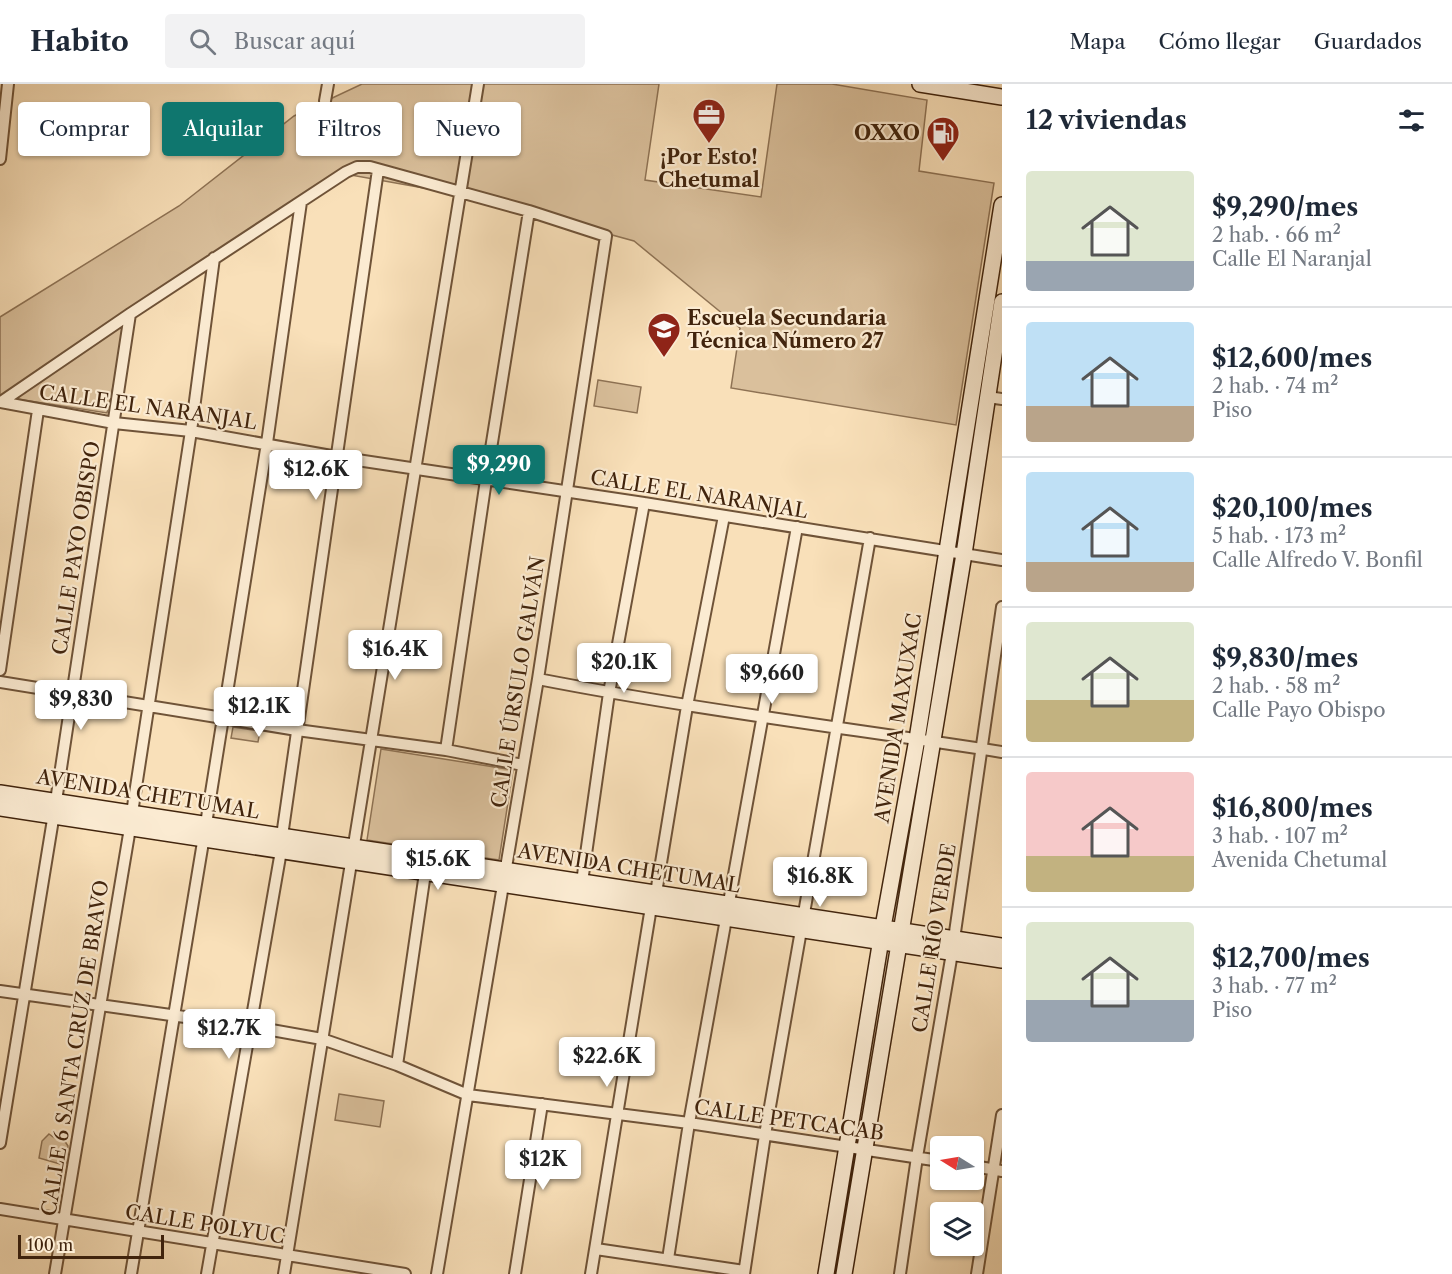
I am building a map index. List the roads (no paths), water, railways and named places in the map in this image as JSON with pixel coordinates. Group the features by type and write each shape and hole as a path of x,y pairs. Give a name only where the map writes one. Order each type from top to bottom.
{"main road":[{"path":"929,85 1002,97"},
{"name":"AVENIDA MAXUXAC","path":"844,1274 901,937 946,550 1002,205"},
{"name":"AVENIDA MAXUXAC","path":"826,1274 881,934 925,740 995,398 1002,302"},
{"name":"AVENIDA CHETUMAL","path":"0,793 55,809"},
{"name":"AVENIDA CHETUMAL","path":"0,808 55,809 131,820 901,937 952,946 1002,960"},
{"name":"AVENIDA CHETUMAL","path":"353,854 425,873 582,882 653,900"},
{"name":"AVENIDA CHETUMAL","path":"952,946 1002,946"}],"street":[{"path":"0,159 8,84"},
{"path":"325,101 328,84"},
{"path":"284,1274 478,84"},
{"path":"0,402 214,258 357,167 370,167 529,211 446,750"},
{"path":"207,1274 282,843 378,170"},
{"path":"131,1274 267,443 300,202"},
{"name":"CALLE ÚRSULO GALVÁN","path":"437,1274 538,679 606,236 529,211"},
{"name":"CALLE 6 SANTA CRUZ DE BRAVO","path":"55,1274 131,820 191,431 214,258"},
{"name":"CALLE PAYO OBISPO","path":"0,1143 55,809 130,314"},
{"name":"CALLE EL NARANJAL","path":"0,402 114,423 191,431 337,457 1002,560"},
{"path":"0,670 38,410"},
{"path":"582,882 609,693 644,503"},
{"path":"591,1274 687,706 724,516"},
{"path":"668,1259 689,1123 797,527"},
{"path":"596,1250 668,1259 744,1273 765,1135 870,538"},
{"name":"CALLE RÍO VERDE","path":"900,1274 952,946 1002,607"},
{"path":"538,679 762,718 1002,752"},
{"path":"0,682 446,750 523,765"},
{"path":"397,1065 425,873"},
{"name":"CALLE PETCACAB","path":"0,991 100,1007 249,1026 322,1040 397,1065 468,1095 689,1123 930,1159"},
{"path":"515,1274 542,1104"},
{"path":"977,1274 998,1170 1002,1115"},
{"name":"CALLE POLYUC","path":"0,1209 212,1242 362,1270 405,1274"}],"place":[{"name":"¡Por Esto! Chetumal","path":"709,144"},
{"name":"OXXO","path":"943,162"},
{"name":"Escuela Secundaria Técnica Número 27","path":"664,358"}]}
